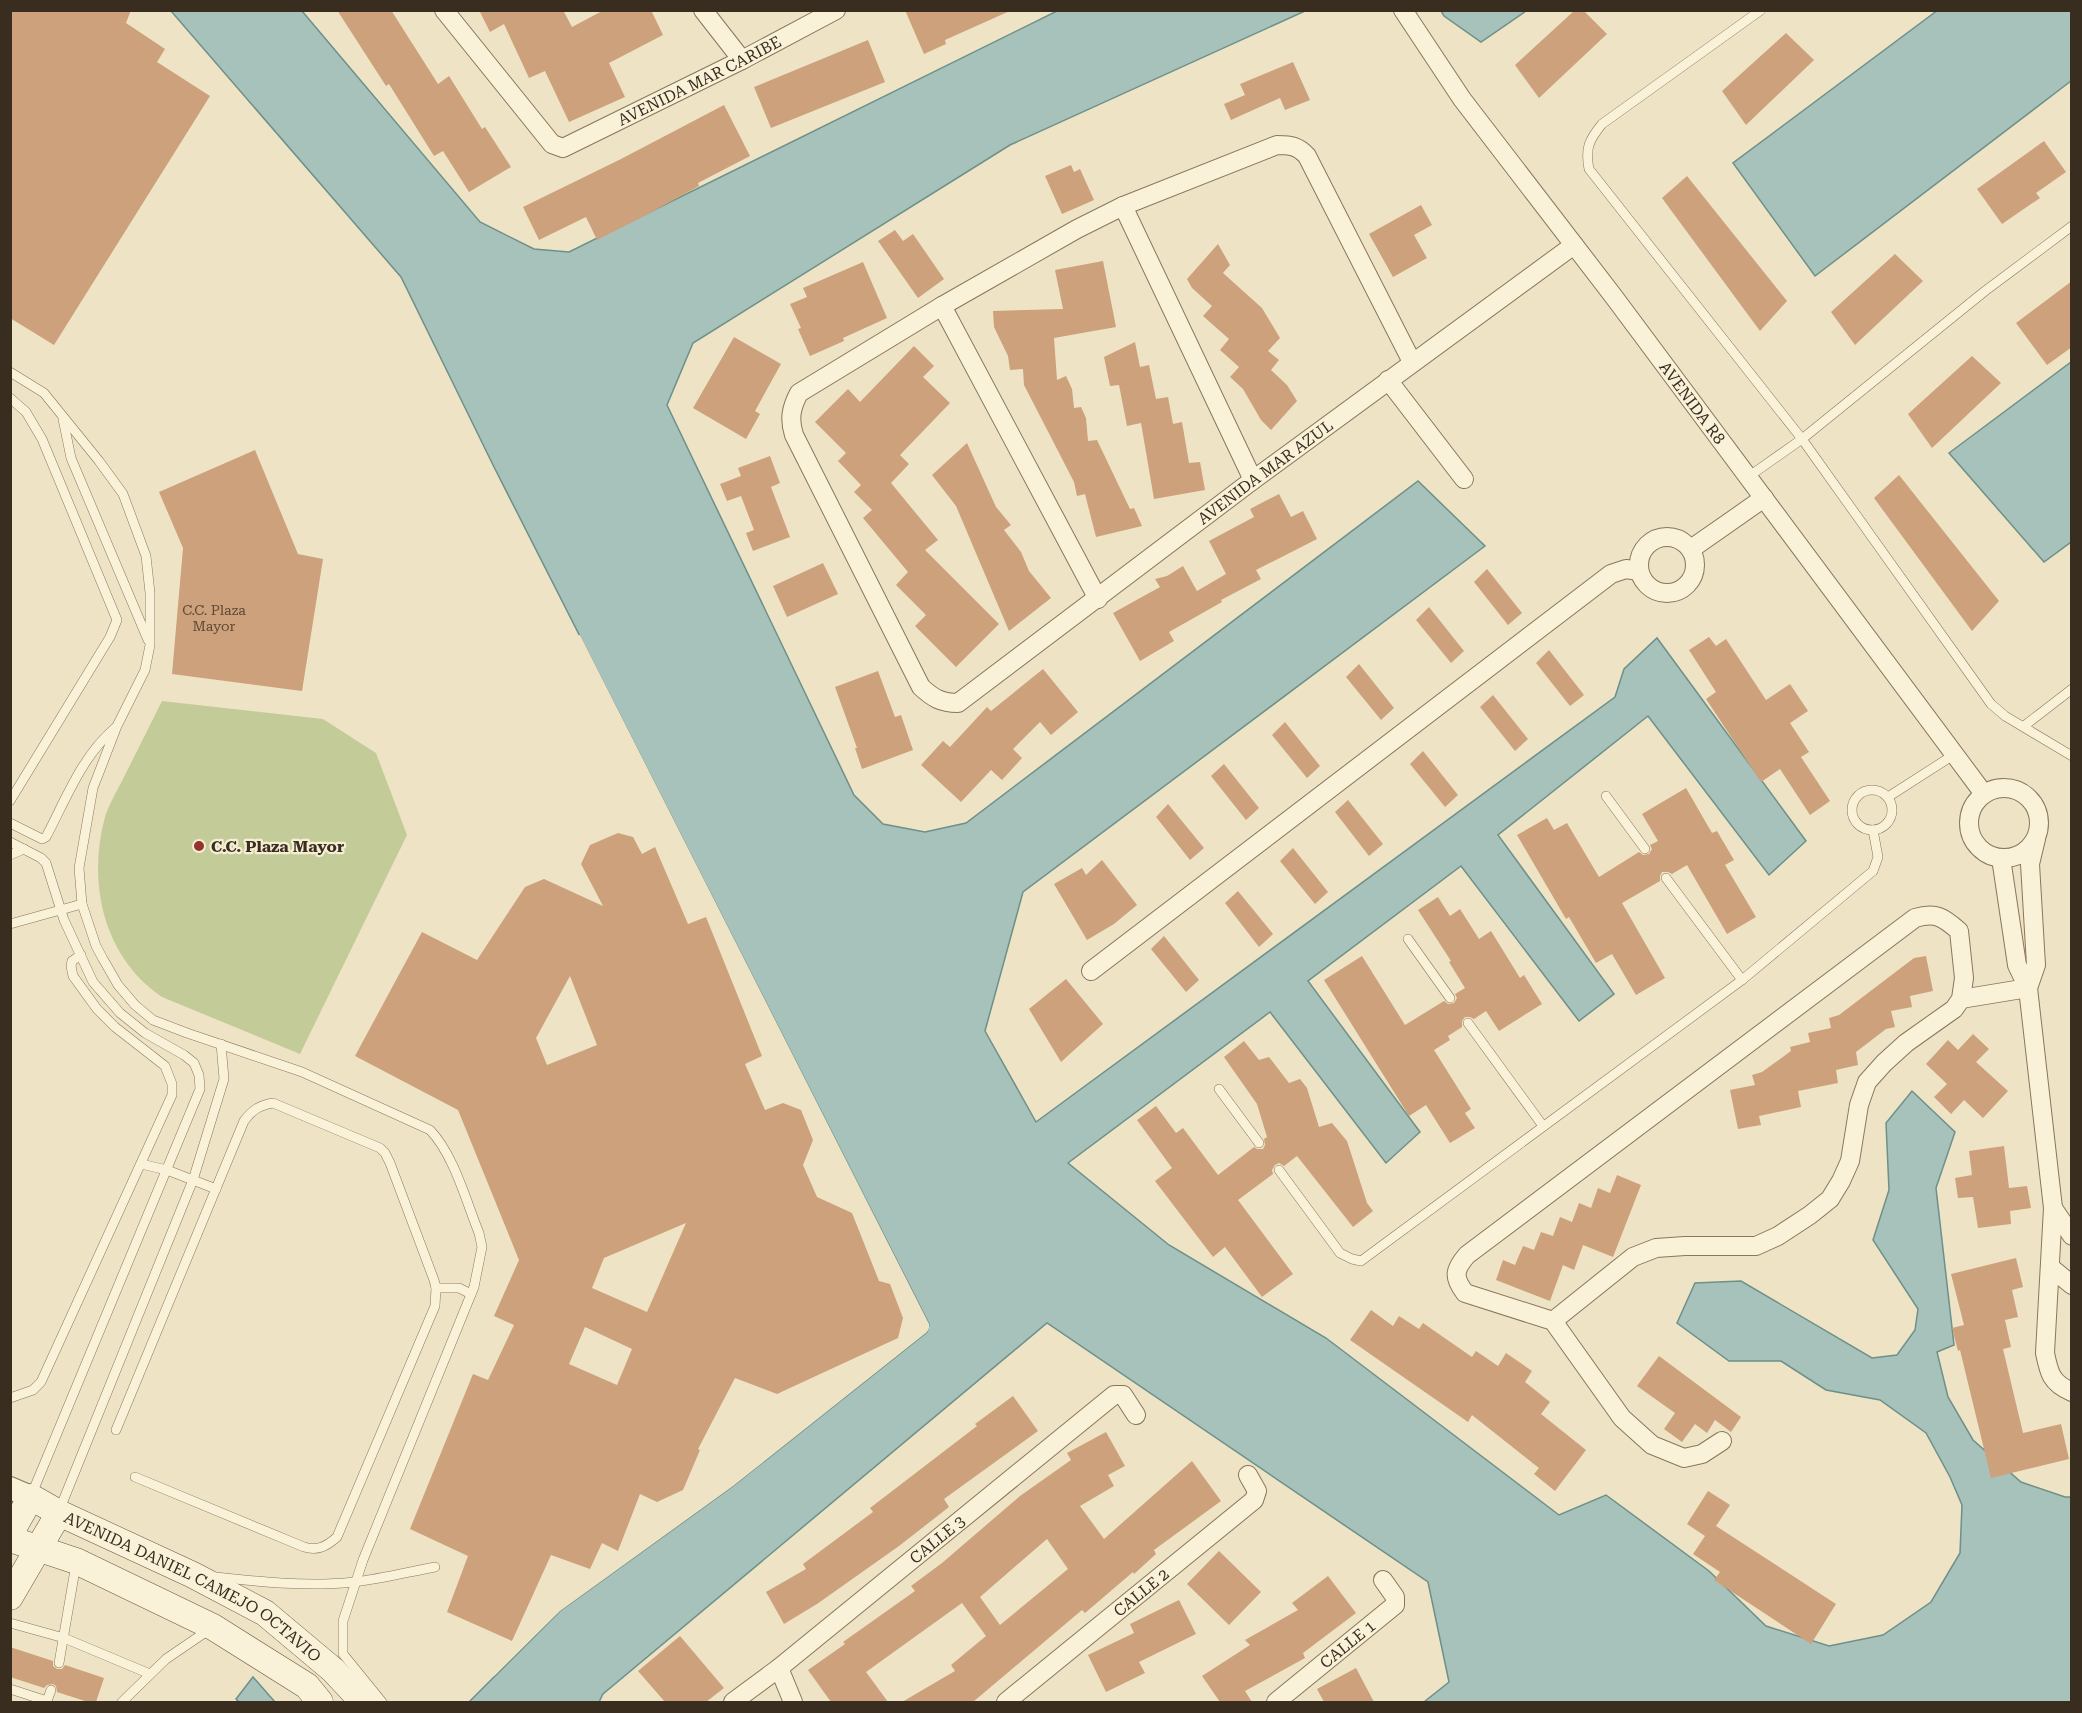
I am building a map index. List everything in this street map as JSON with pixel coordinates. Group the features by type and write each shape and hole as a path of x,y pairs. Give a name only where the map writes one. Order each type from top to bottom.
{"main road":[{"name":"AVENIDA DANIEL CAMEJO OCTAVIO","path":"21,1492 58,1513 193,1575 265,1612 333,1670 363,1702"},
{"path":"10,1534 21,1492"},
{"path":"10,1597 58,1513"},
{"name":"AVENIDA DANIEL CAMEJO OCTAVIO","path":"10,1539 76,1561 213,1627 307,1686 320,1702"}],"street":[{"name":"AVENIDA MAR CARIBE","path":"444,10 552,144 563,148 742,60 836,10"},
{"path":"703,10 742,60"},
{"name":"AVENIDA R8","path":"1403,10 1462,99 1574,244 1984,794"},
{"path":"1098,599 942,306 1077,229 1123,206 1277,145 1292,145 1300,148 1307,156 1412,362"},
{"path":"1123,206 1253,480"},
{"name":"AVENIDA MAR AZUL","path":"942,306 799,393 791,407 790,424 921,687 932,697 944,703 958,703 1253,480 1574,244"},
{"path":"1388,380 1464,479"},
{"path":"1691,549 1764,498"},
{"path":"1669,536 1682,540 1691,549 1696,563 1694,577 1684,588 1671,593 1657,592 1645,584 1639,571 1640,557 1646,546 1656,538 1669,536"},
{"path":"1091,971 1611,574 1626,569 1639,571"},
{"path":"2028,988 2036,965 2030,864 2039,824 2037,812 2031,800 2021,792 2009,788 1996,789 1984,794 1971,810 1970,832 1974,842 1991,855 2001,858 2022,853 2036,837"},
{"path":"2001,858 2017,965 2028,988 2052,1208 2046,1353 2049,1373 2060,1387 2072,1392"},
{"path":"1553,1321 1633,1257 1656,1248 1666,1247 1756,1246 1778,1236 1830,1199 1850,1161 1859,1105 1867,1082 1906,1043 1954,1010 1961,999 1965,978 1959,931 1946,920 1930,914 1915,918 1467,1256 1457,1267 1457,1282 1465,1293 1553,1321 1622,1418 1652,1445 1671,1455 1684,1458 1702,1454 1722,1441"},
{"path":"1961,999 2028,988"},
{"path":"2052,1208 2072,1236"},
{"path":"2050,1267 2072,1285"},
{"name":"CALLE 3","path":"734,1702 779,1668 1114,1395 1123,1395 1136,1415"},
{"name":"CALLE 2","path":"1006,1702 1254,1500 1257,1491 1248,1475"},
{"name":"CALLE 1","path":"1276,1702 1395,1605 1395,1597 1383,1580"},
{"path":"779,1668 793,1702"}],"lane":[{"path":"1761,10 1602,124 1590,138 1586,155 1589,169 1802,439 1991,704 1998,711 2072,756"},
{"path":"1748,477 1802,439 1985,291 2072,226"},
{"path":"10,372 44,393 123,494 146,555 150,593 150,645 145,670 117,726 93,788 79,868 82,904 103,960 135,1005 153,1020 302,1072 430,1130 440,1140 447,1154 479,1233 482,1247 471,1294 355,1582 343,1621 343,1654 382,1702"},
{"path":"10,398 26,412 42,438 117,620 110,637 10,801"},
{"path":"62,416 71,458 150,645"},
{"path":"2024,726 2072,689"},
{"path":"10,822 42,839 46,837 87,758 101,740 117,726"},
{"path":"1888,797 1955,754"},
{"path":"1866,790 1878,790 1888,797 1892,805 1892,813 1888,822 1882,828 1873,830 1862,827 1853,819 1852,807 1856,796 1866,790"},
{"path":"1605,796 1645,849"},
{"path":"1279,1170 1340,1253 1361,1261 1742,980 1873,871 1878,857 1873,830"},
{"path":"10,842 46,863 61,910 93,982 120,1013 145,1033 194,1063 200,1089 167,1170 21,1492"},
{"path":"10,855 24,849"},
{"path":"1666,878 1742,980"},
{"path":"10,924 82,904"},
{"path":"1408,939 1450,998"},
{"path":"10,1398 33,1390 41,1382 172,1095 169,1073 160,1060 115,1027 84,993 73,976 71,966 72,962 81,955"},
{"path":"1468,1023 1543,1126"},
{"path":"58,1513 193,1180 225,1079 221,1044"},
{"path":"1219,1089 1259,1143"},
{"path":"116,1430 244,1121 254,1110 273,1103 380,1148 390,1163 436,1288 435,1306 340,1530 330,1543 316,1549 304,1547 135,1477"},
{"path":"141,1164 167,1170 216,1189"},
{"path":"436,1288 459,1288 471,1294"},
{"path":"59,1663 76,1561"},
{"path":"193,1575 269,1583 314,1584 355,1582 435,1567"},
{"path":"10,1623 64,1638 150,1674"},
{"path":"123,1702 179,1649 213,1627"},
{"path":"10,1689 50,1702 51,1690"}],"green space":[{"path":"162,701 323,719 376,753 407,835 300,1054 162,997 142,980 126,961 113,940 100,892 98,867 105,817"}],"water":[{"path":"1938,10 2071,11 2071,81 1815,276 1733,163"},
{"path":"171,11 302,11 480,222 534,249 569,252 1057,11 1305,11 1010,145 693,343 667,405 854,795 883,824 925,832 966,823 1418,481 1485,546 1023,892 985,1031 1036,1122 1615,697 1624,669 1657,638 1806,841 1769,875 1648,716 1498,835 1614,994 1579,1021 1461,866 1308,981 1420,1132 1386,1163 1270,1012 1068,1163 1169,1245 1326,1338 1559,1515 1606,1495 1709,1571 1766,1626 1829,1646 1883,1635 1931,1602 1960,1553 1962,1505 1950,1477 1926,1433 1880,1400 1826,1390 1781,1361 1729,1361 1677,1323 1695,1283 1741,1281 1872,1358 1897,1355 1915,1330 1918,1309 1873,1240 1889,1190 1886,1123 1912,1091 1955,1132 1936,1188 1954,1345 1937,1352 1948,1397 1973,1440 2021,1482 2071,1497 2071,1702 1424,1702 1449,1682 1428,1582 1047,1323 603,1694 599,1702 469,1702 560,1611 733,1486 927,1332 929,1324 494,467 401,277"},
{"path":"1441,11 1526,11 1481,42 1444,16"},
{"path":"2071,362 2071,542 2044,562 1949,453"},
{"path":"253,1677 275,1702 239,1702 236,1699"}],"pier":[{"path":"580,635 929,1328 927,1332 733,1486 560,1611 494,1676 492,1674 558,1609 731,1483 926,1328 577,636"}],"building":[{"path":"10,10 131,10 126,23 165,49 157,62 210,96 54,345 10,318"},
{"path":"337,10 391,10 438,84 449,76 482,129 485,127 511,167 469,192 443,151 434,156 389,84 386,86"},
{"path":"479,10 563,10 572,27 604,10 651,10 663,35 609,63 625,97 569,122 545,71 529,78 504,24 490,32"},
{"path":"905,10 1012,10 945,40 946,44 924,54"},
{"path":"1575,10 1583,10 1607,34 1539,98 1515,65"},
{"path":"1786,33 1814,60 1746,125 1722,91"},
{"path":"868,40 885,82 771,128 754,87"},
{"path":"1293,62 1310,100 1285,110 1280,98 1231,120 1224,104 1245,95 1240,84"},
{"path":"724,105 750,156 597,240 586,217 539,240 523,207"},
{"path":"2044,141 2066,172 2036,193 2040,198 2002,224 1977,189"},
{"path":"1071,165 1074,172 1080,169 1094,200 1062,214 1045,176"},
{"path":"1687,176 1787,301 1760,331 1662,198"},
{"path":"1421,205 1432,225 1414,235 1427,258 1393,277 1369,234"},
{"path":"895,230 903,241 913,234 944,279 918,298 878,241"},
{"path":"1218,244 1230,265 1223,273 1262,308 1280,338 1268,351 1279,360 1271,370 1287,385 1297,401 1271,430 1261,420 1243,389 1230,377 1239,367 1220,350 1229,339 1203,316 1212,306 1192,288 1187,279"},
{"path":"1895,254 1923,281 1855,345 1831,312"},
{"path":"1103,261 1116,327 1054,338 1057,380 1066,376 1072,389 1074,408 1081,407 1086,418 1088,441 1097,440 1130,509 1134,508 1142,526 1096,537 1085,494 1077,496 1074,482 1024,385 1023,369 1010,370 1008,356 994,327 993,311 1063,309 1055,270"},
{"path":"863,262 887,318 810,356 790,304 807,297 803,288"},
{"path":"2072,281 2072,347 2047,365 2016,323"},
{"path":"734,337 781,364 755,411 760,414 746,439 693,408"},
{"path":"1135,342 1140,367 1149,365 1156,399 1168,397 1173,424 1182,422 1189,463 1200,462 1205,490 1154,499 1141,423 1127,426 1119,385 1110,386 1104,357"},
{"path":"914,346 934,366 923,377 950,403 900,455 909,464 891,483 938,540 925,550 999,624 956,667 915,626 926,615 896,585 908,572 863,518 872,510 854,492 861,485 838,461 846,453 815,422 848,389 860,402"},
{"path":"1972,356 2001,383 1932,448 1908,414"},
{"path":"967,443 996,507 1011,525 1004,530 1021,552 1029,571 1051,598 1009,631 956,506 932,475"},
{"path":"255,450 298,554 323,559 302,691 172,674 183,548 159,492"},
{"path":"770,456 780,483 771,487 790,537 753,551 746,533 754,530 741,496 727,501 720,484 741,476 738,468"},
{"path":"1899,475 1999,601 1972,631 1874,498"},
{"path":"1279,494 1291,517 1303,511 1317,539 1256,570 1261,579 1169,632 1174,641 1140,661 1113,613 1160,587 1155,579 1167,576 1183,566 1197,591 1226,574 1209,541 1254,517 1250,509"},
{"path":"823,563 838,594 787,617 773,586"},
{"path":"1487,569 1522,613 1508,625 1474,582"},
{"path":"1429,607 1464,651 1451,663 1416,620"},
{"path":"1709,637 1716,646 1726,639 1766,700 1790,684 1808,711 1790,723 1809,752 1801,757 1830,801 1810,815 1780,769 1761,782 1706,699 1716,692 1689,650"},
{"path":"1549,650 1584,695 1570,706 1536,663"},
{"path":"1359,664 1394,708 1381,720 1346,677"},
{"path":"1043,669 1078,712 1051,735 1040,722 1013,749 1022,758 1002,780 991,770 961,802 921,765 943,741 950,747 987,707 991,711"},
{"path":"878,671 895,717 901,715 913,750 862,769 855,748 857,748 835,687"},
{"path":"1493,695 1528,739 1515,751 1480,707"},
{"path":"1285,722 1320,766 1307,778 1272,735"},
{"path":"1423,751 1458,795 1445,807 1410,764"},
{"path":"1224,764 1259,808 1246,820 1211,776"},
{"path":"1686,788 1712,833 1717,831 1734,860 1725,865 1756,917 1727,934 1687,865 1672,874 1662,872 1660,881 1622,903 1665,978 1636,995 1612,954 1596,963 1569,917 1566,919 1517,835 1547,818 1554,830 1567,823 1599,877 1639,852 1643,855 1649,854 1652,849 1650,845 1658,841 1642,814"},
{"path":"1348,800 1383,844 1369,856 1335,812"},
{"path":"1168,804 1204,848 1190,860 1156,817"},
{"path":"618,833 633,837 642,854 655,847 688,924 706,917 762,1056 745,1064 765,1110 783,1103 801,1110 813,1140 803,1165 817,1197 852,1213 879,1281 890,1284 903,1318 898,1338 777,1394 735,1378 698,1449 700,1450 683,1490 657,1502 640,1494 618,1551 602,1543 590,1569 551,1555 512,1641 447,1612 468,1556 410,1529 473,1374 488,1380 514,1325 494,1316 519,1260 458,1110 355,1056 422,932 477,960 525,887 544,879 603,906 581,864 590,845","holes":["570,976 597,1045 547,1065 536,1038","686,1223 647,1312 592,1288 604,1258","585,1327 632,1349 617,1385 569,1364"]},
{"path":"1293,848 1328,892 1315,904 1280,861"},
{"path":"1102,860 1137,905 1114,924 1087,940 1054,884 1082,868 1086,875"},
{"path":"1238,891 1273,934 1259,947 1225,903"},
{"path":"1438,897 1450,916 1460,909 1479,939 1491,931 1520,978 1524,975 1542,1004 1499,1031 1486,1011 1474,1019 1465,1017 1462,1027 1448,1036 1450,1040 1434,1050 1471,1109 1465,1113 1475,1128 1450,1143 1426,1105 1409,1116 1324,980 1362,956 1405,1025 1444,1001 1448,1004 1454,1003 1457,998 1455,994 1465,988 1449,962 1451,961 1418,910"},
{"path":"1164,936 1199,980 1186,992 1151,949"},
{"path":"1926,956 1933,991 1910,996 1912,1007 1891,1011 1895,1027 1886,1029 1856,1052 1858,1065 1836,1070 1838,1083 1798,1091 1801,1107 1759,1116 1761,1125 1738,1129 1730,1090 1755,1085 1752,1075 1762,1072 1791,1051 1790,1047 1810,1042 1808,1033 1831,1028 1829,1018 1839,1015 1914,958"},
{"path":"1066,979 1103,1024 1061,1062 1029,1009"},
{"path":"1973,1034 1989,1049 1976,1062 2008,1091 1983,1118 1964,1100 1951,1114 1934,1097 1947,1084 1926,1064 1948,1040 1958,1050"},
{"path":"1244,1041 1259,1060 1269,1057 1289,1083 1300,1079 1307,1088 1319,1127 1332,1123 1347,1141 1367,1203 1373,1211 1353,1227 1297,1156 1284,1166 1279,1163 1275,1165 1272,1170 1273,1174 1238,1200 1293,1274 1262,1297 1225,1247 1213,1257 1155,1181 1172,1168 1137,1120 1156,1106 1176,1133 1183,1128 1218,1175 1254,1147 1263,1149 1264,1139 1267,1137 1257,1104 1224,1057"},
{"path":"2004,1146 2009,1188 2027,1186 2031,1208 2010,1211 2011,1224 1978,1228 1973,1197 1958,1198 1955,1178 1972,1175 1969,1151"},
{"path":"1617,1175 1641,1185 1613,1257 1583,1245 1574,1270 1563,1265 1550,1301 1496,1280 1503,1260 1515,1265 1523,1246 1534,1250 1541,1232 1553,1236 1560,1217 1572,1222 1579,1203 1591,1208 1598,1188 1610,1193"},
{"path":"2016,1258 2023,1287 2012,1290 2018,1317 2005,1320 2011,1347 2003,1349 2023,1433 2061,1424 2069,1459 1991,1478 1960,1350 1958,1351 1952,1328 1964,1325 1951,1274"},
{"path":"1371,1310 1393,1326 1399,1316 1419,1329 1423,1323 1472,1357 1476,1351 1498,1366 1506,1353 1532,1371 1525,1382 1550,1402 1541,1414 1586,1450 1555,1491 1534,1474 1539,1468 1472,1415 1468,1422 1350,1340"},
{"path":"1659,1356 1741,1417 1731,1432 1715,1420 1707,1433 1695,1424 1682,1442 1664,1429 1675,1413 1637,1386"},
{"path":"1013,1396 1038,1431 944,1499 949,1507 899,1546 817,1604 784,1624 766,1592 806,1569 803,1564 873,1512 870,1508"},
{"path":"1106,1432 1125,1466 1108,1475 1114,1486 1080,1506 1104,1539 1192,1461 1221,1501 1154,1550 1156,1554 1134,1574 1133,1572 1085,1613 1082,1610 973,1702 902,1702 955,1671 951,1665 986,1636 962,1603 866,1672 888,1702 831,1702 808,1670 915,1591 911,1586 942,1563 1020,1496 1071,1460 1067,1453","holes":["1047,1539 1068,1569 1000,1625 980,1597"]},
{"path":"1708,1491 1730,1505 1716,1526 1836,1604 1811,1644 1714,1580 1720,1572 1693,1554 1705,1536 1687,1524"},
{"path":"1219,1551 1261,1592 1229,1625 1187,1584"},
{"path":"1328,1576 1356,1613 1303,1653 1305,1658 1245,1691 1252,1702 1220,1702 1202,1676 1250,1645 1245,1640 1298,1610 1292,1603"},
{"path":"1179,1600 1196,1634 1139,1662 1145,1673 1106,1692 1088,1655 1134,1633 1130,1624"},
{"path":"680,1636 724,1688 706,1702 665,1702 638,1671"},
{"path":"10,1647 53,1661 53,1666 57,1669 62,1669 65,1665 104,1678 96,1702 88,1702 57,1692 53,1684 44,1688 10,1677"},
{"path":"1356,1668 1374,1702 1324,1702 1317,1689"}],"place":[{"name":"C.C. Plaza Mayor","path":"199,846"}]}
